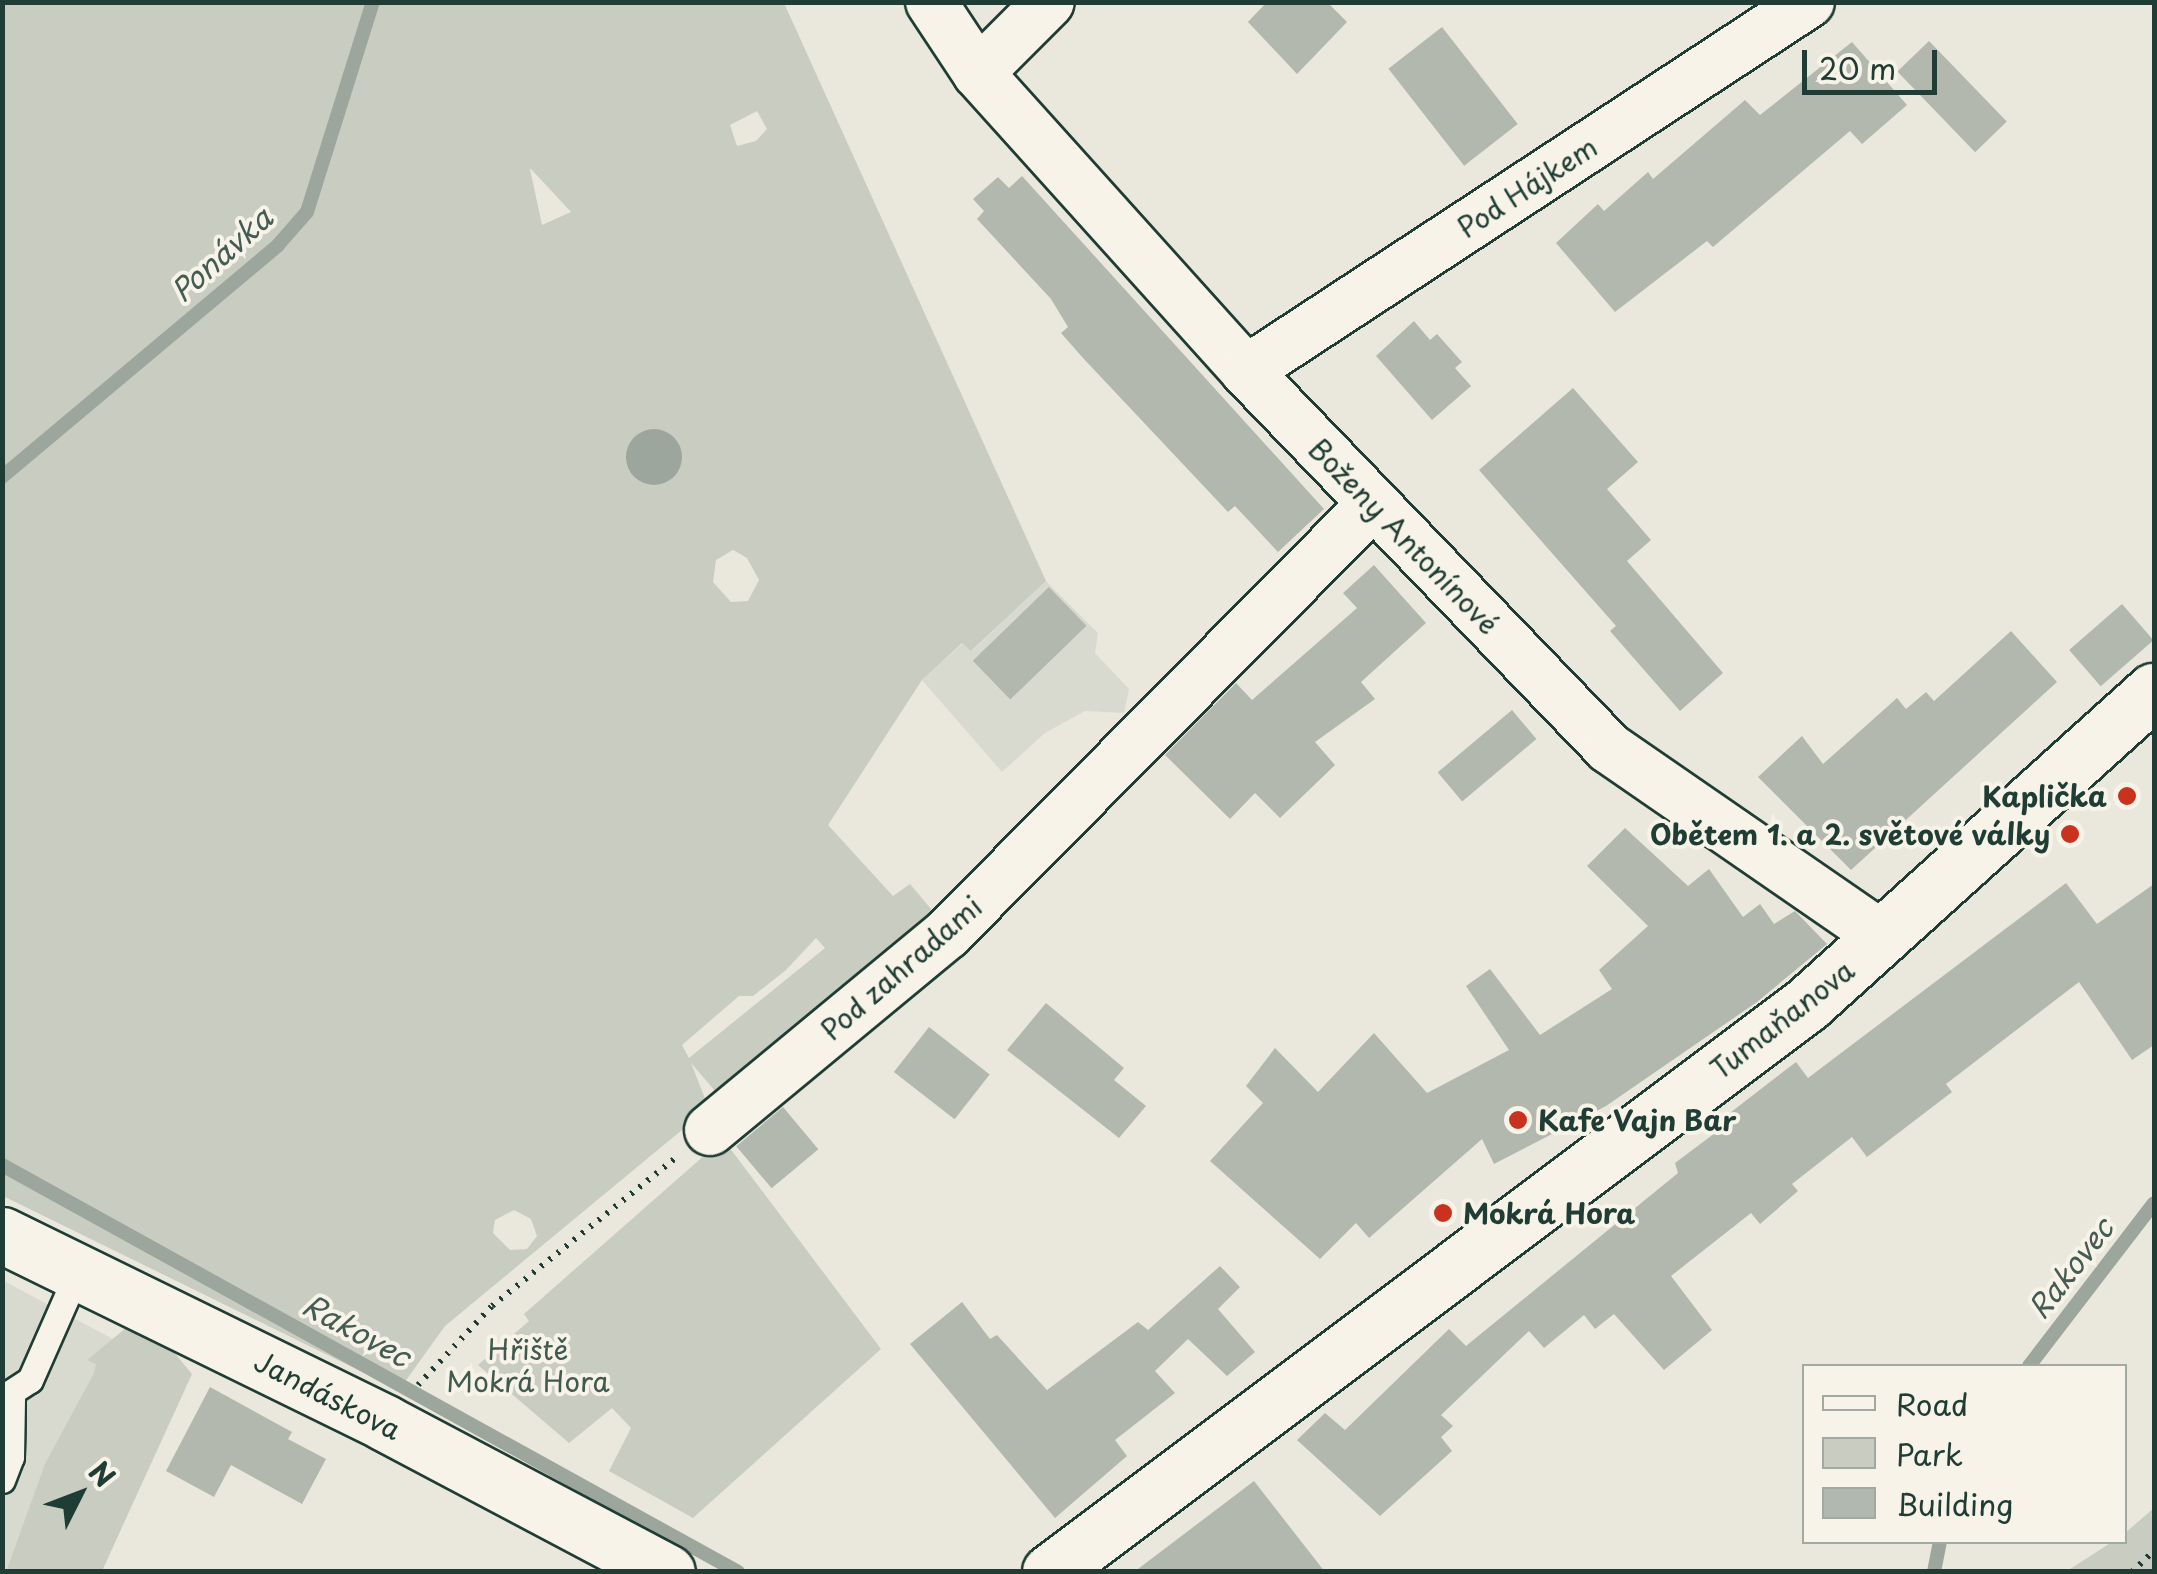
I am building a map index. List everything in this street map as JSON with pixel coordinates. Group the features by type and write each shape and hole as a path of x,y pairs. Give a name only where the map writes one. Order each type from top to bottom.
{"street":[{"name":"Boženy Antonínové","path":"931,2 978,73 1246,372 1609,748 1884,938"},
{"path":"978,73 1049,2"},
{"name":"Pod Hájkem","path":"1246,372 1809,2"},
{"name":"Pod zahradami","path":"710,1130 947,934 1373,504"},
{"name":"Tumaňanova","path":"1050,1572 1807,1004 2154,691"},
{"name":"Jandáskova","path":"2,1235 78,1270 654,1568"}],"lane":[{"path":"2,1480 11,1457 7,1397 30,1380 78,1270"}],"path":[{"path":"404,1402 492,1306 710,1130"},
{"path":"2132,1572 2154,1551"}],"shaded area":[{"path":"654,429 674,437 682,457 674,477 654,485 634,477 626,457 634,437"},
{"path":"1046,581 1098,633 1095,653 1129,689 1124,713 1085,711 1045,733 1002,772 922,680 963,643 972,651"},
{"path":"2,1280 188,1379 102,1571 3,1571"}],"green space":[{"path":"2,3 784,3 1046,581 971,651 962,643 922,680 828,825 893,896 910,884 936,915 721,1098 691,1063 706,1101 700,1115 445,1326 399,1390 3,1196","holes":["757,111 767,129 756,141 737,146 730,125","530,169 571,212 542,225","733,550 747,558 759,580 748,601 731,602 713,582 716,560","816,938 825,948 689,1058 682,1045 739,996 753,996 786,970","514,1210 531,1219 537,1236 527,1249 510,1250 493,1233 495,1220"]},
{"name":"Hřiště Mokrá Hora","path":"723,1139 881,1349 693,1518 609,1471 631,1428 612,1408 569,1443 478,1365 529,1321 524,1314"},
{"path":"132,1323 162,1338 192,1374 102,1571 6,1572 45,1464 94,1373 96,1364 87,1360"},
{"path":"2154,1508 2154,1571 2067,1571 2109,1544 2127,1544 2127,1531"}],"building":[{"path":"1267,2 1327,2 1347,22 1297,74 1248,22"},
{"path":"1442,27 1518,124 1464,166 1388,69"},
{"path":"1929,41 2007,122 1975,152 1897,72"},
{"path":"1852,42 1907,105 1862,144 1850,131 1713,247 1707,241 1615,312 1556,243 1598,204 1604,211 1648,172 1653,179 1745,100 1760,115"},
{"path":"1022,176 1324,509 1278,552 1235,506 1228,512 1083,358 1061,333 1068,327 1051,299 977,219 984,211 973,199 998,177 1009,188"},
{"path":"1414,321 1430,340 1437,334 1462,362 1455,368 1471,386 1432,420 1376,356"},
{"path":"1573,388 1638,462 1607,489 1651,540 1627,561 1723,673 1680,711 1610,631 1616,626 1479,470"},
{"path":"1374,565 1426,623 1361,682 1375,699 1315,742 1335,765 1280,818 1255,793 1230,819 1165,755 1236,683 1252,700 1357,608 1343,593"},
{"path":"1049,587 1087,626 1010,699 973,661"},
{"path":"2122,604 2153,640 2101,686 2069,650"},
{"path":"2011,631 2057,682 1851,870 1758,777 1802,736 1823,764 1897,698 1906,709 1926,692 1934,701"},
{"path":"1512,710 1536,739 1462,801 1438,772"},
{"path":"1625,828 1688,886 1709,869 1743,917 1760,904 1774,924 1795,911 1827,944 1757,1002 1606,1106 1494,1164 1482,1139 1369,1238 1356,1223 1320,1259 1210,1161 1263,1103 1246,1086 1275,1048 1318,1092 1374,1033 1427,1093 1509,1050 1466,986 1490,969 1540,1035 1612,989 1599,970 1648,926 1587,866"},
{"path":"2066,883 2097,924 2154,884 2154,1045 2132,1060 2079,982 1946,1084 1952,1092 1867,1157 1852,1137 1792,1184 1798,1191 1760,1224 1751,1213 1671,1276 1712,1330 1664,1370 1614,1314 1595,1329 1584,1315 1544,1348 1529,1331 1441,1415 1453,1426 1441,1437 1452,1451 1380,1516 1297,1440 1325,1413 1345,1430 1449,1329 1466,1346 1678,1173 1675,1163 1715,1133 1711,1128 1735,1109 1796,1062 1808,1078"},
{"path":"1046,1003 1124,1068 1114,1080 1146,1106 1119,1138 1007,1050"},
{"path":"929,1027 990,1074 955,1119 894,1072"},
{"path":"783,1107 818,1149 772,1188 736,1146"},
{"path":"1220,1266 1240,1287 1218,1309 1255,1352 1227,1376 1188,1339 1155,1371 1175,1393 1115,1440 1127,1456 1055,1518 910,1344 962,1302 990,1339 997,1335 1047,1390 1138,1322 1148,1330"},
{"path":"210,1387 292,1432 288,1439 326,1459 302,1504 231,1465 214,1497 166,1471"},
{"path":"1254,1481 1325,1572 1134,1572"}],"waterway":[{"name":"Ponávka","path":"2,477 278,245 307,212 373,2"},
{"name":"Rakovec","path":"2,1165 738,1572"},
{"name":"Rakovec","path":"2031,1364 2154,1203"},
{"name":"Rakovec","path":"1934,1572 1940,1544"}],"place":[{"name":"Kaplička","path":"2127,796"},
{"name":"Obětem 1. a 2. světové války","path":"2070,834"},
{"name":"Kafe Vajn Bar","path":"1518,1120"},
{"name":"Mokrá Hora","path":"1443,1213"}]}
